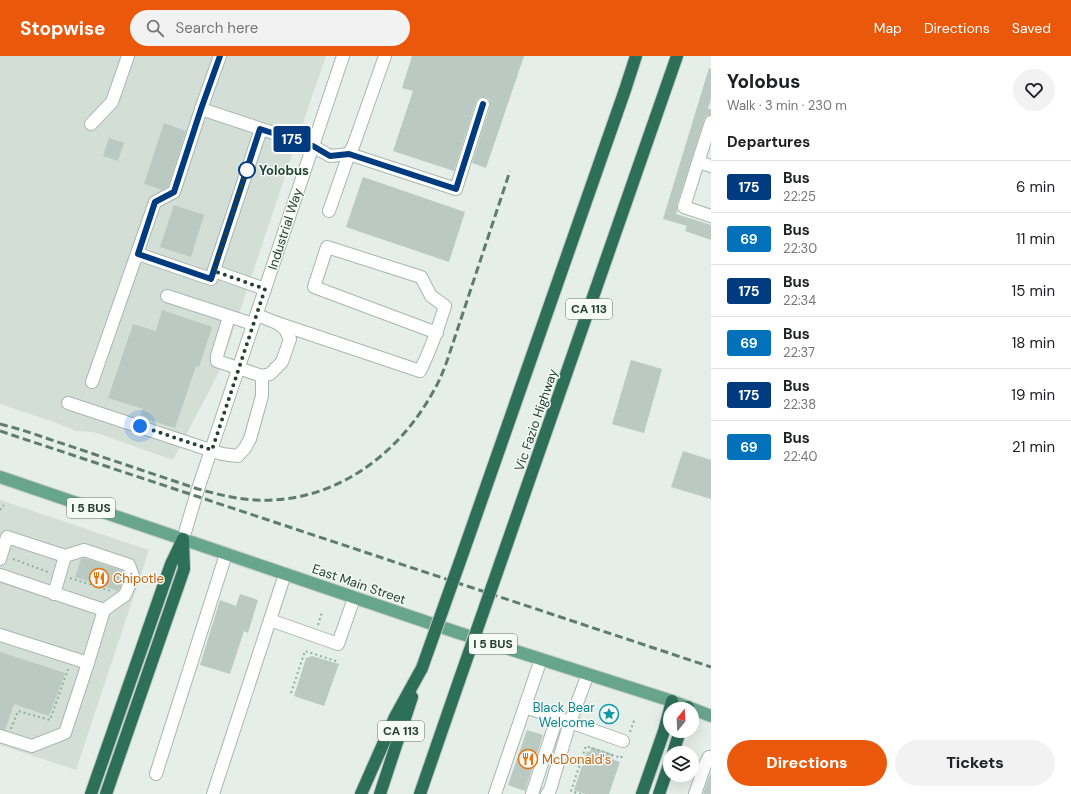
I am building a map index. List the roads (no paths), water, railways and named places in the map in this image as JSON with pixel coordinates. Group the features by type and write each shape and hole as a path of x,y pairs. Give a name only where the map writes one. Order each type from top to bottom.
{"highway":[{"name":"Vic Fazio Highway","path":"380,794 422,668 636,56"},
{"name":"Vic Fazio Highway","path":"420,794 677,56"},
{"path":"91,794 171,564 183,539"},
{"path":"106,794 184,569 183,539"},
{"path":"361,794 395,717 422,668"},
{"path":"642,794 664,732 672,701"},
{"path":"659,794 663,782"}],"main road":[{"name":"East Main Street","path":"0,477 354,598 672,701"},
{"name":"East Main Street","path":"699,712 711,716"}],"street":[{"path":"91,124 112,102 128,56"},
{"path":"92,382 155,202 174,192 220,56"},
{"name":"Industrial Way","path":"183,539 343,56"},
{"path":"329,212 385,56"},
{"path":"201,109 313,146 330,156 349,154 456,189 483,104"},
{"path":"710,126 684,207 711,216"},
{"path":"138,254 211,279 260,129"},
{"path":"698,162 711,166"},
{"path":"167,296 229,317 277,323 420,371 437,333 445,306 431,296 421,277 327,247 314,287 437,333"},
{"path":"214,271 265,289"},
{"path":"229,317 217,356 217,361 262,376 270,374 282,362 290,339 285,329 277,323"},
{"path":"68,403 222,454 238,456 250,439 262,396 262,376"},
{"path":"0,559 7,537 65,556 84,550 129,565 133,576 125,595 104,610 65,733 32,746 5,733"},
{"path":"156,774 226,554"},
{"path":"54,594 65,556"},
{"path":"213,794 286,574"},
{"path":"0,575 104,610"},
{"path":"270,620 338,644 354,598"},
{"path":"0,635 88,663"},
{"path":"495,794 541,659"},
{"path":"547,794 550,790 570,722 588,674"},
{"path":"525,707 625,743"},
{"path":"532,794 558,718"},
{"path":"695,794 705,765 709,757 711,757"}],"railway":[{"path":"0,424 198,489 234,497 255,500 283,499 310,494 336,485 359,472 381,456 401,437 418,415 435,388 447,361 510,171"},
{"path":"0,431 711,667"}],"place":[{"name":"Yolobus","path":"247,170"},
{"name":"Chipotle","path":"99,578"},
{"name":"Black Bear Welcome","path":"609,714"},
{"name":"McDonald's","path":"528,759"}]}
